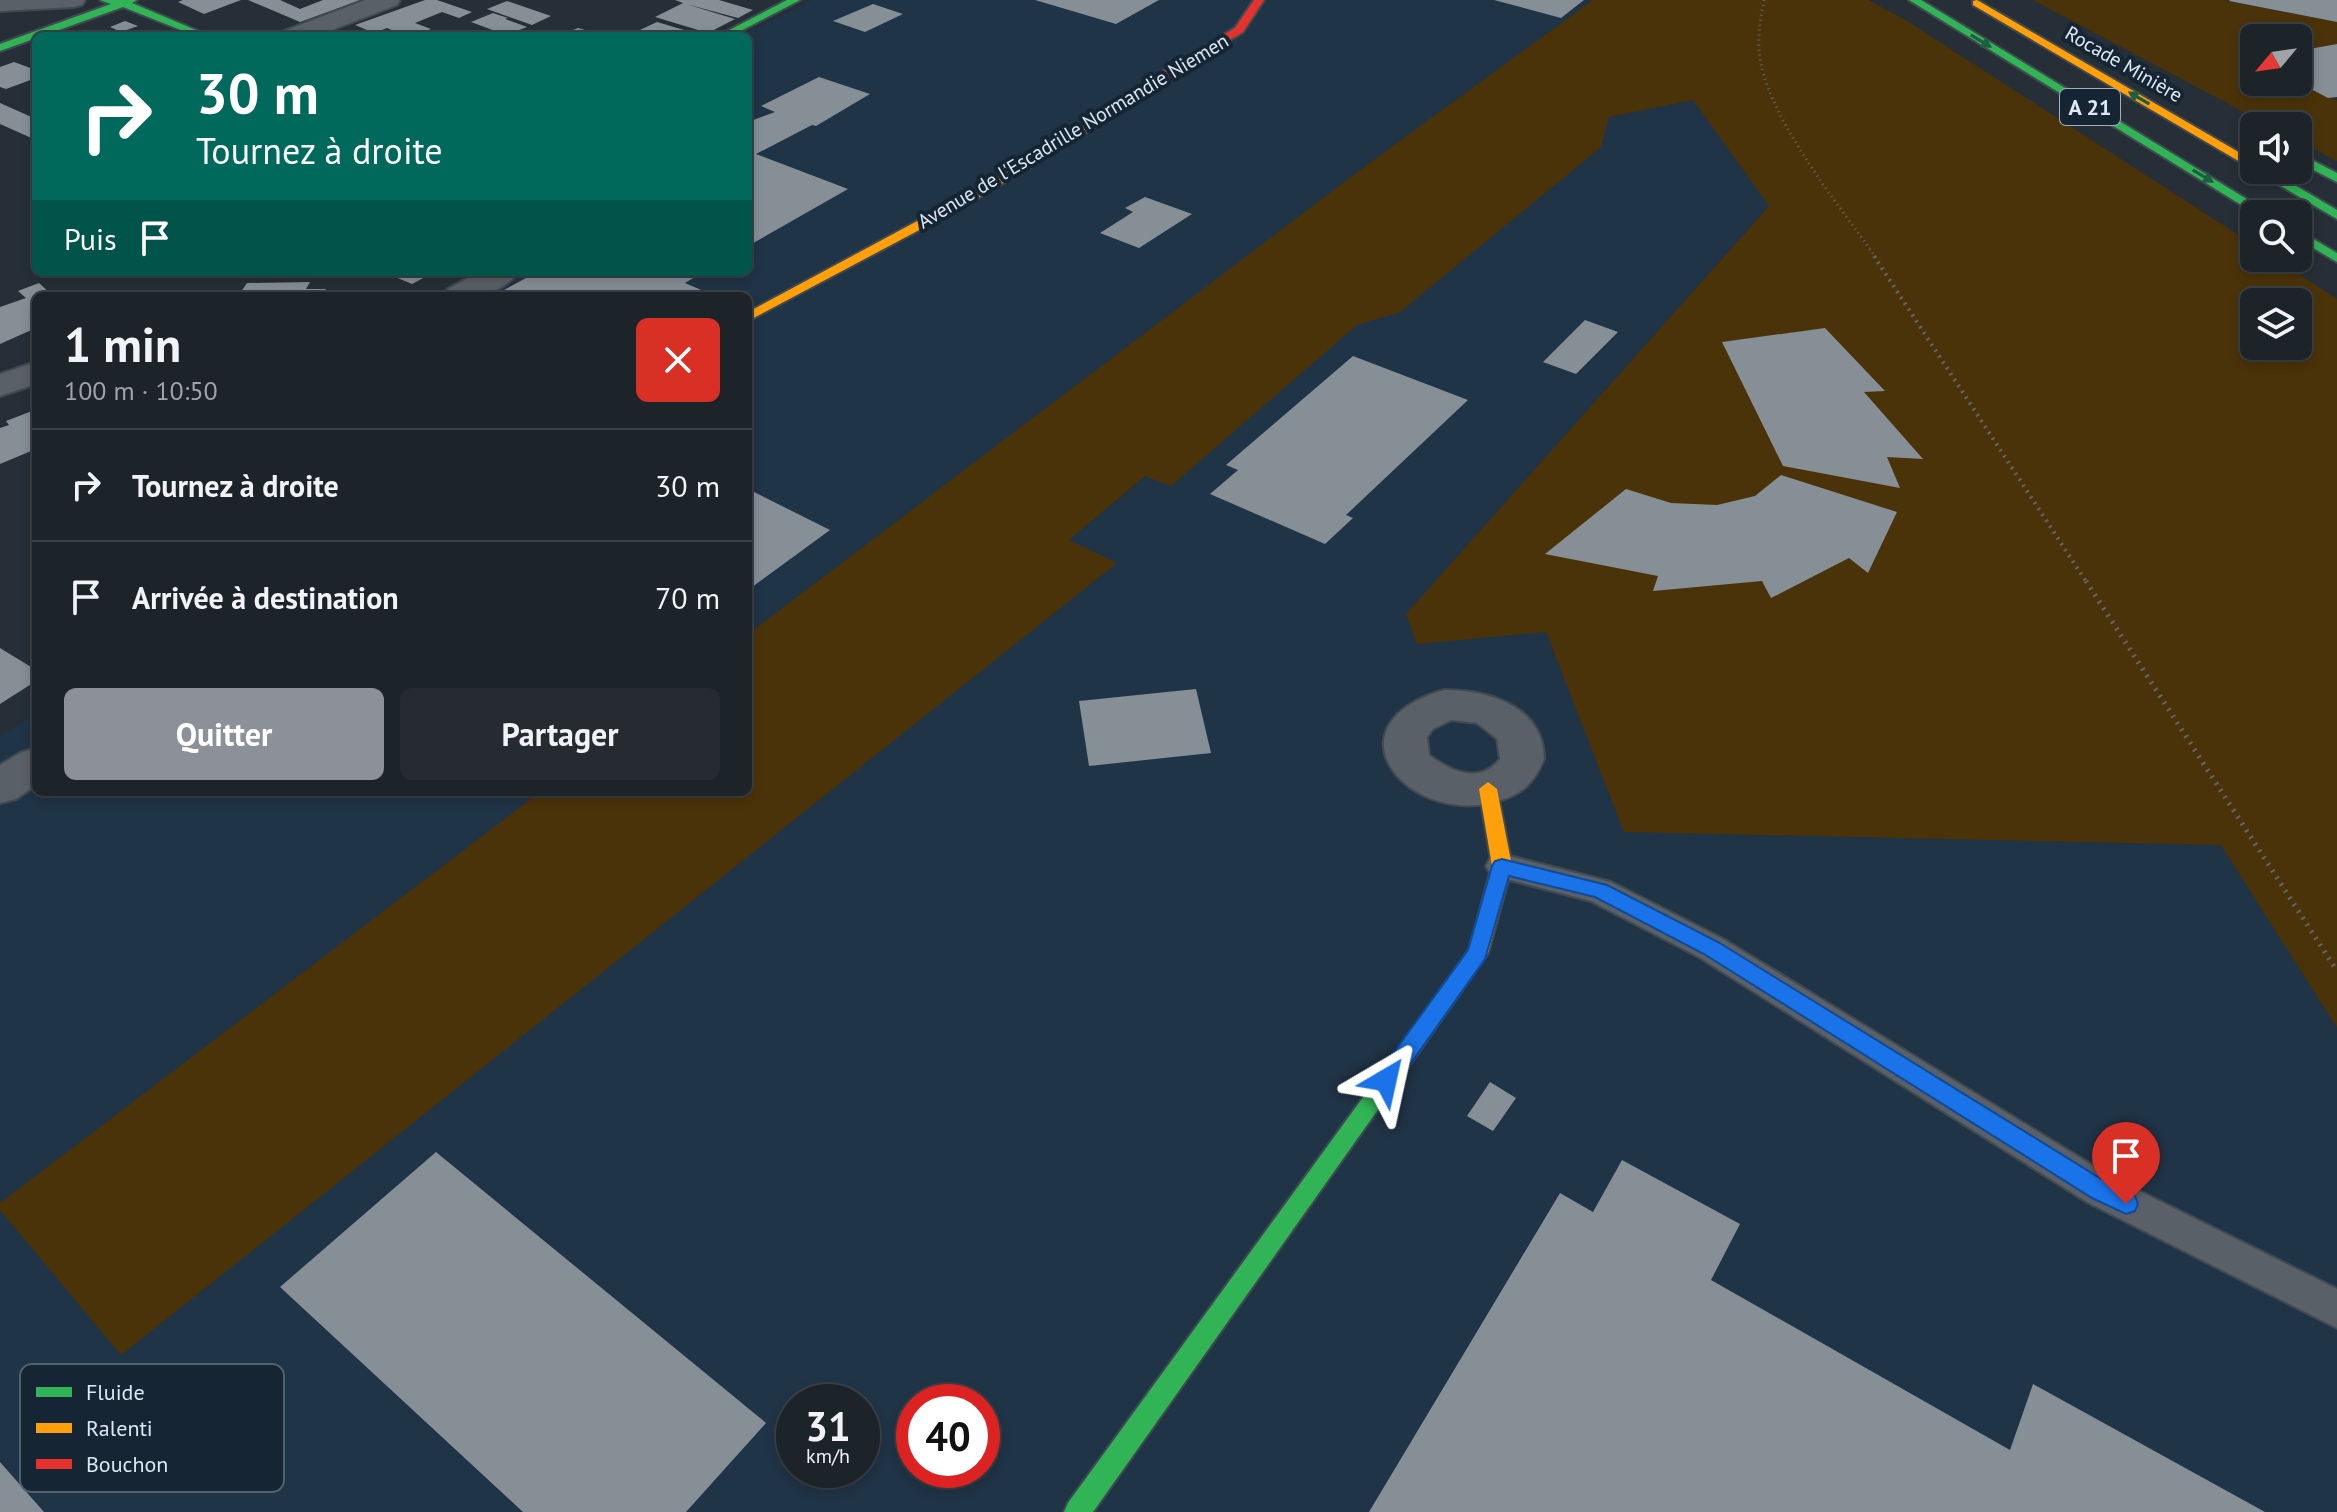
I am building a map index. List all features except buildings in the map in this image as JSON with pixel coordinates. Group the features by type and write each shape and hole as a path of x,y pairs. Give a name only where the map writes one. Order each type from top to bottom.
{"main road":[{"path":"731,32 795,0"},
{"name":"Avenue de l'Escadrille Normandie Niemen","path":"752,315 966,200 1083,130 1154,81 1239,30 1259,0"},
{"name":"A 21","path":"1914,0 2242,200"},
{"name":"Rocade Minière","path":"1972,0 2240,158"},
{"path":"2005,0 2058,29"},
{"path":"41,32 120,1 195,32"},
{"path":"0,48 32,35"},
{"path":"2312,165 2337,178"},
{"path":"2284,184 2337,215"},
{"path":"2312,243 2337,258"},
{"path":"1077,1512 1478,953 1502,866 1488,789"}],"street":[{"path":"0,4 73,0"},
{"path":"304,32 388,0"},
{"path":"466,292 495,276"},
{"path":"0,386 32,374"},
{"path":"0,787 32,767"}],"lane":[{"path":"1502,866 1600,891 1711,948 2100,1190 2337,1309"}],"path":[{"path":"1764,0 1759,24 1759,52 1771,97 1804,153 1910,308 2337,971"}],"shaded area":[{"path":"812,0 1593,0 1364,167 752,631 752,292 484,292 514,276 752,276 752,32 749,32"},
{"path":"1593,0 1868,0 1907,21 2240,236 2240,272 2296,272 2337,299 2337,1028 2221,845 1624,832 1546,632 1417,644 1406,614 1769,206 1693,100 1609,117 1601,147 1400,312 1357,325 1171,486 1145,476 1069,540 1117,563 121,1355 0,1210 0,1203 535,796 752,796 752,631 1364,167"},
{"path":"2033,0 2222,0 2337,22 2337,44 2312,48 2312,24 2240,24 2240,96 2312,96 2312,89 2337,101 2337,161 2312,148 2312,112 2244,112"},
{"path":"1694,100 1769,205 1406,614 1546,632 1625,832 2221,845 2337,1028 2337,1512 0,1512 0,1210 121,1354 1116,563 1068,541 1567,125"},
{"path":"32,717 32,796 535,796 0,1203 0,737"}],"traffic: fast":[{"path":"105,0 122,3 195,32"},
{"path":"44,32 132,0"},
{"path":"731,32 795,0"},
{"path":"1914,0 2242,200"},
{"path":"0,48 32,36"},
{"path":"2312,165 2337,178"},
{"path":"2284,184 2337,215"},
{"path":"2312,243 2337,258"},
{"path":"1077,1512 1411,1047"}],"traffic: slow":[{"path":"1977,3 2240,158"},
{"path":"752,315 966,200 1083,130 1163,76"},
{"path":"1411,1047 1478,953 1502,866 1488,789"}],"traffic: jam":[{"path":"1163,76 1239,30 1259,0"}],"route":[{"path":"1386,1080 1478,953 1502,866 1600,891 1711,948 2126,1204"}]}
